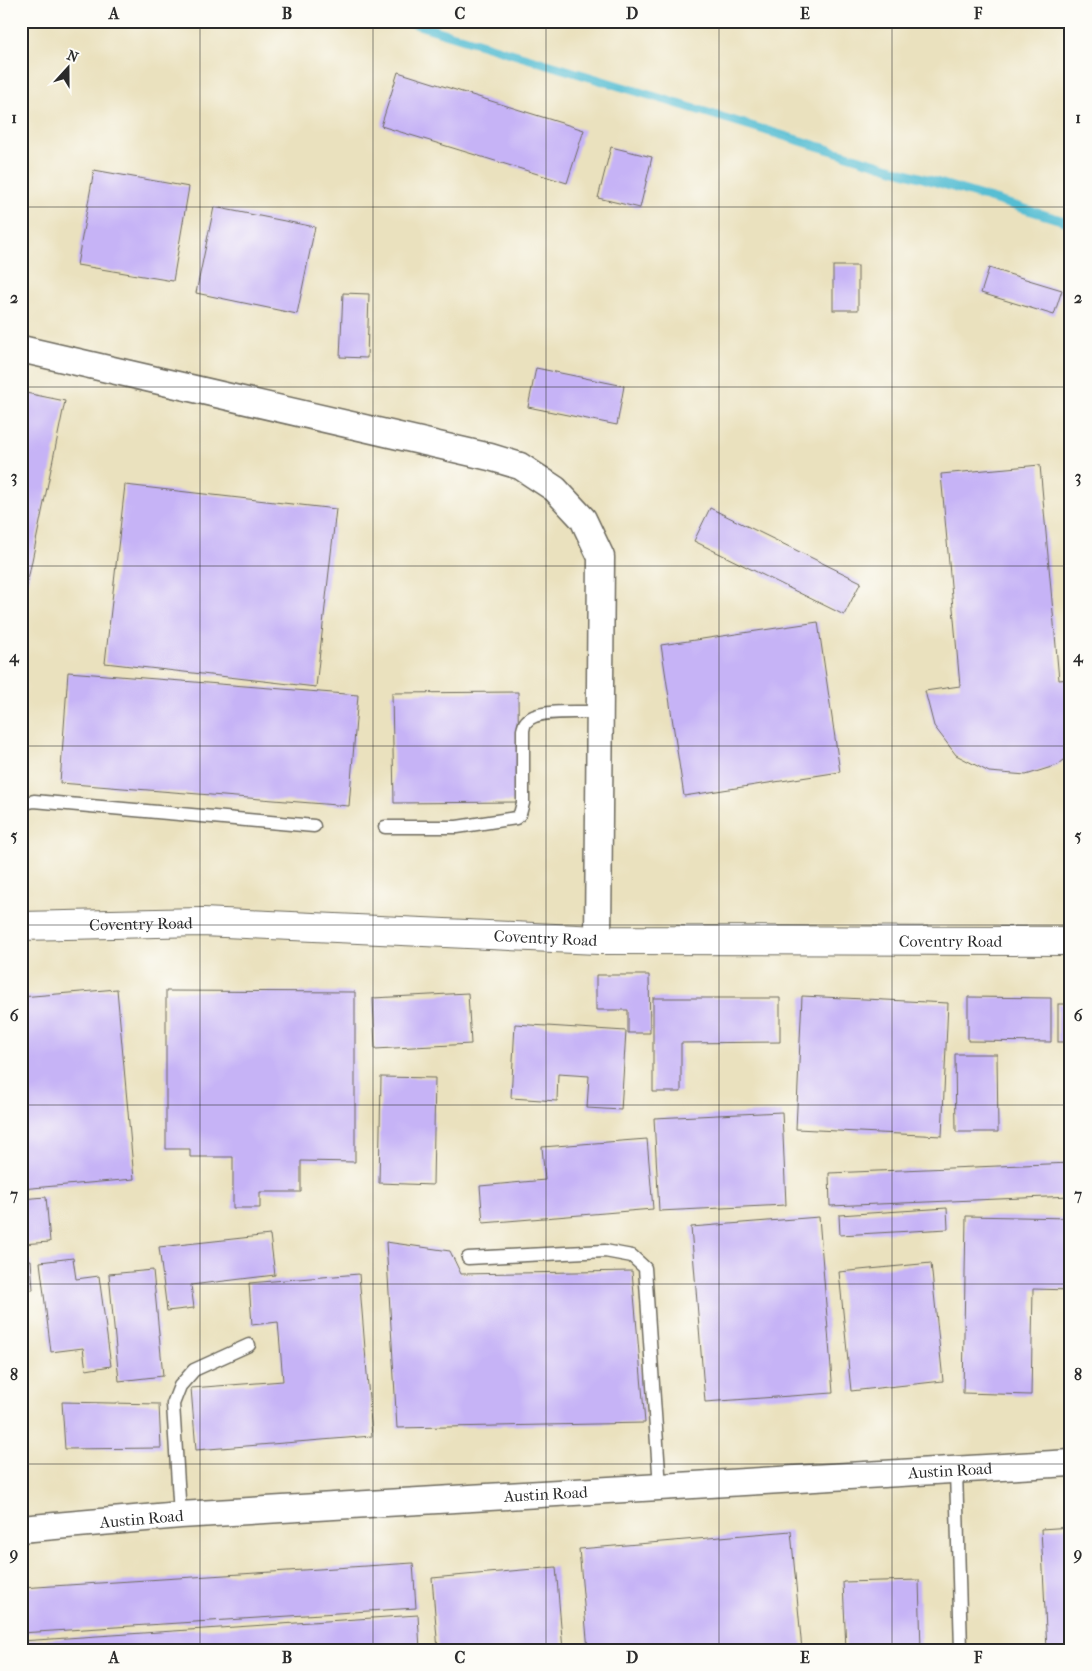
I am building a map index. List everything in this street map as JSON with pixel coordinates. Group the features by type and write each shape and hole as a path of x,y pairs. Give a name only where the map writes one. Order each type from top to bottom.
{"street":[{"path":"21,349 490,457 520,466 555,489 583,519 601,557 598,940"},
{"name":"Coventry Road","path":"21,926 202,922 598,940 1071,941"},
{"name":"Austin Road","path":"21,1529 180,1515 1071,1463"}],"lane":[{"path":"385,827 457,826 516,818 520,814 523,803 523,730 526,722 536,715 547,713 600,712"},
{"path":"21,804 34,801 314,826"},
{"path":"468,1258 605,1251 632,1256 645,1268 660,1487"},
{"path":"180,1515 173,1404 180,1386 194,1370 249,1345"},
{"path":"956,1470 961,1650"}],"building":[{"path":"398,72 584,130 567,183 381,126"},
{"path":"611,147 652,157 640,208 598,198"},
{"path":"94,170 189,187 173,281 77,265"},
{"path":"214,207 315,227 297,314 196,293"},
{"path":"833,266 858,266 858,310 833,310"},
{"path":"989,268 1062,290 1054,315 981,293"},
{"path":"343,293 369,294 367,358 340,357"},
{"path":"536,368 624,386 617,425 528,407"},
{"path":"21,392 65,401 22,609 21,609"},
{"path":"1040,465 1059,680 1071,679 1071,754 1058,765 1026,775 989,772 956,755 934,726 925,691 960,686 941,474"},
{"path":"125,485 336,509 316,687 105,663"},
{"path":"710,508 861,582 844,615 694,541"},
{"path":"818,622 840,772 684,796 661,645"},
{"path":"68,672 358,695 349,806 60,783"},
{"path":"518,692 519,802 394,803 392,693"},
{"path":"596,975 649,975 650,1033 628,1033 628,1010 596,1010"},
{"path":"117,989 134,1179 21,1189 21,997"},
{"path":"166,991 355,992 355,1162 301,1161 301,1192 260,1192 260,1208 233,1208 233,1157 190,1157 190,1149 166,1149"},
{"path":"468,993 471,1044 375,1049 373,998"},
{"path":"802,996 948,1003 942,1136 796,1129"},
{"path":"968,997 1051,998 1051,1042 968,1041"},
{"path":"653,998 780,998 780,1042 681,1043 681,1092 653,1092"},
{"path":"1058,1004 1071,1004 1071,1042 1058,1042"},
{"path":"515,1024 626,1031 621,1110 587,1108 589,1076 558,1074 557,1101 511,1098"},
{"path":"955,1054 997,1054 998,1132 956,1132"},
{"path":"381,1077 435,1078 433,1185 379,1183"},
{"path":"782,1112 786,1205 659,1211 654,1118"},
{"path":"647,1139 653,1209 483,1223 480,1186 545,1180 542,1147"},
{"path":"1071,1163 1071,1196 830,1206 829,1173"},
{"path":"46,1197 50,1242 21,1244 21,1199"},
{"path":"947,1208 948,1229 840,1235 839,1215"},
{"path":"966,1216 1071,1218 1071,1290 1033,1289 1031,1395 963,1393"},
{"path":"819,1217 833,1393 705,1402 691,1227"},
{"path":"270,1235 275,1275 191,1285 194,1308 167,1311 159,1247"},
{"path":"386,1242 450,1251 461,1274 632,1271 645,1423 397,1428"},
{"path":"73,1258 76,1279 99,1276 111,1366 86,1370 83,1348 51,1352 40,1262"},
{"path":"31,1260 33,1290 21,1291 21,1261"},
{"path":"931,1263 943,1381 851,1391 839,1272"},
{"path":"153,1270 163,1376 119,1381 109,1274"},
{"path":"359,1274 372,1436 196,1450 191,1388 283,1381 278,1322 252,1325 249,1283"},
{"path":"62,1402 159,1404 161,1448 65,1449"},
{"path":"1071,1527 1071,1650 1047,1650 1041,1529"},
{"path":"791,1531 802,1650 588,1650 579,1549"},
{"path":"413,1563 416,1608 21,1633 21,1588"},
{"path":"556,1567 563,1650 438,1650 432,1578"},
{"path":"919,1580 921,1650 846,1650 843,1582"},
{"path":"418,1615 420,1650 21,1650 21,1641"}],"waterway":[{"path":"405,21 1071,223"}]}
